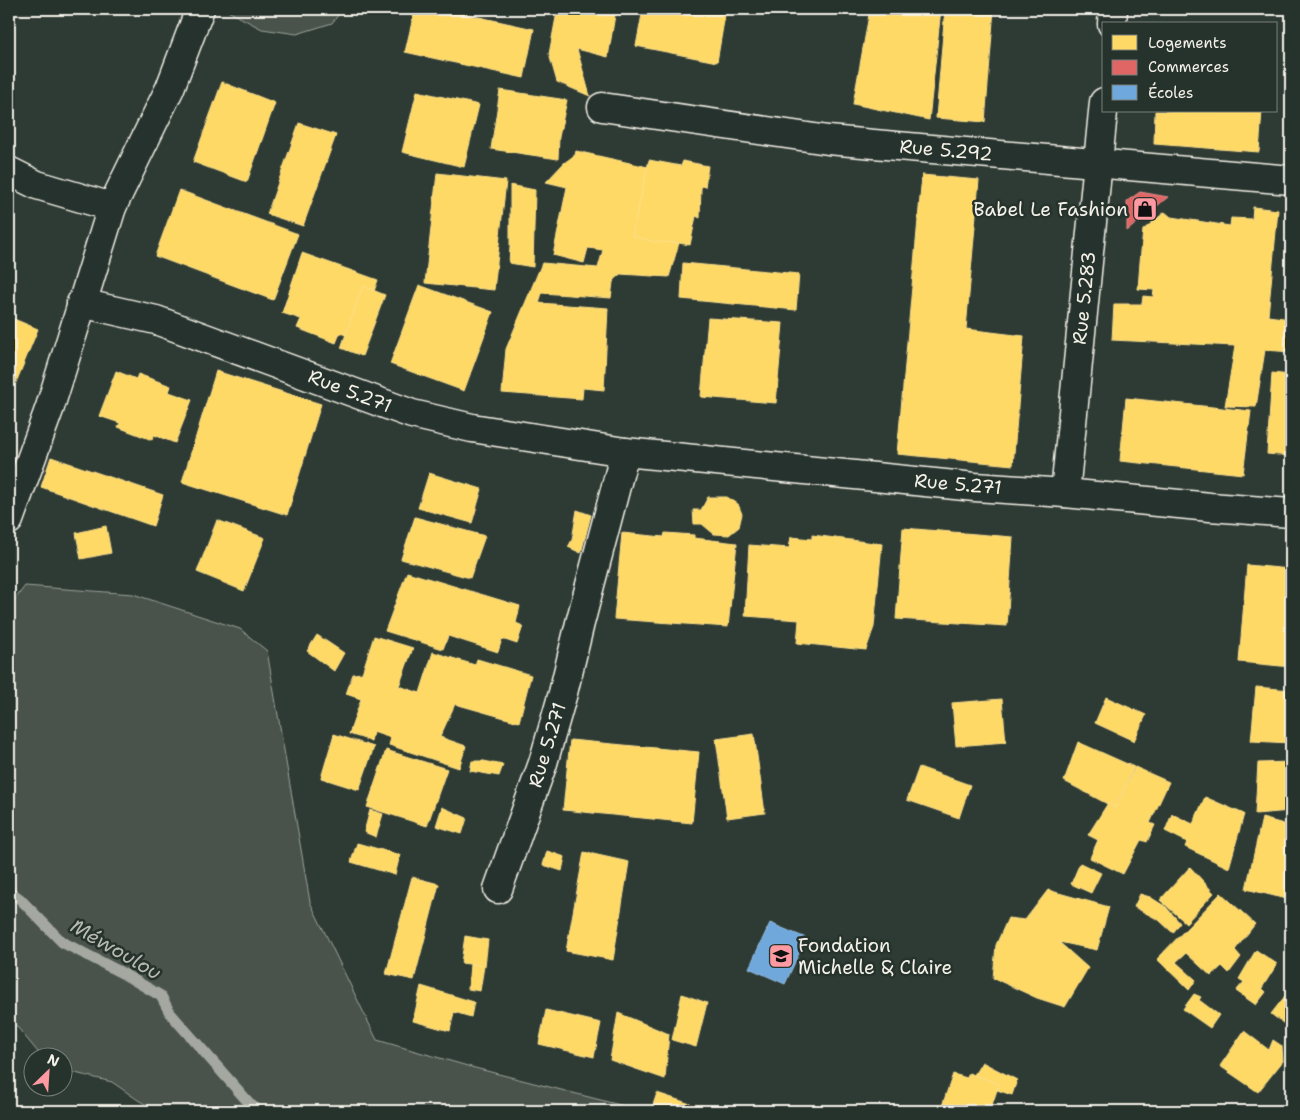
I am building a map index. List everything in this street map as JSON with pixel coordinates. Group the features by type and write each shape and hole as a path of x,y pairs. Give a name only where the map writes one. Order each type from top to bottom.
{"street":[{"path":"9,520 50,407 112,207 170,88 200,9"},
{"path":"1112,22 1113,9"},
{"name":"Rue 5.292","path":"602,107 828,140 1291,180"},
{"name":"Rue 5.283","path":"1065,492 1103,112"},
{"path":"9,171 37,185 112,207"},
{"name":"Rue 5.271","path":"81,303 156,320 412,414 472,428 625,452 976,487 1065,492 1291,513"},
{"name":"Rue 5.271","path":"498,889 543,763 625,452"}],"shaded area":[{"path":"224,9 343,9 332,23 297,34 262,29"},
{"path":"25,586 133,594 240,629 267,651 310,902 377,1040 471,1067 624,1106 624,1111 157,1111 112,1082 72,1072 72,1048 35,1048 9,1017 10,606"}],"building: Logements":[{"path":"415,9 442,9 534,29 524,78 405,52"},
{"path":"558,9 577,9 576,15 557,12"},
{"path":"577,9 616,9 608,57 577,49 590,96 557,82 549,54 557,12 576,15"},
{"path":"643,9 726,9 717,62 636,46"},
{"path":"870,9 941,9 929,120 853,104"},
{"path":"945,9 994,9 985,122 936,118"},
{"path":"222,82 275,103 247,182 193,162"},
{"path":"500,90 567,100 559,137 558,159 491,149"},
{"path":"417,91 479,105 464,167 402,152"},
{"path":"1155,112 1262,112 1259,152 1154,144"},
{"path":"299,123 336,135 303,226 267,214"},
{"path":"576,151 648,167 632,236 679,243 669,277 620,274 613,282 611,298 542,293 539,303 608,308 604,390 583,388 582,399 502,393 506,349 542,263 598,268 603,250 588,248 584,263 553,255 567,187 546,182 564,163 575,155"},
{"path":"649,160 681,166 683,161 708,166 705,187 702,186 701,188 700,218 696,216 690,245 655,242 632,236"},
{"path":"437,173 506,181 494,290 425,283"},
{"path":"922,175 979,180 966,329 1024,336 1013,465 897,454"},
{"path":"510,185 535,190 533,267 509,263"},
{"path":"179,190 298,234 273,300 155,256"},
{"path":"1253,207 1278,210 1268,316 1291,319 1291,352 1265,350 1256,407 1225,406 1235,346 1112,340 1114,304 1142,304 1143,296 1153,297 1154,290 1138,289 1143,230 1165,212 1171,217 1230,226 1231,218 1252,219"},
{"path":"302,253 378,280 357,339 340,333 336,343 297,328 301,319 282,313"},
{"path":"683,263 799,274 796,310 681,299"},
{"path":"1291,267 1291,299 1289,299"},
{"path":"419,285 493,312 464,391 390,364"},
{"path":"363,286 385,295 362,356 341,348"},
{"path":"9,317 38,329 15,385 9,383"},
{"path":"708,318 783,323 776,403 701,397"},
{"path":"116,371 136,379 138,374 171,386 169,392 192,400 175,443 154,435 152,440 118,427 120,423 99,416"},
{"path":"216,371 321,404 287,515 182,482"},
{"path":"1272,373 1291,375 1291,456 1267,454"},
{"path":"1126,398 1251,411 1243,474 1120,461"},
{"path":"51,457 163,495 153,526 41,487"},
{"path":"429,473 482,489 472,523 418,508"},
{"path":"708,497 727,497 738,504 742,514 739,527 729,535 714,534 702,524 694,524 693,510 701,510"},
{"path":"577,510 591,515 581,553 568,547 572,540"},
{"path":"415,517 485,536 470,578 401,559"},
{"path":"217,520 265,538 244,591 197,572"},
{"path":"106,526 111,553 81,559 76,533"},
{"path":"903,528 1013,537 1007,626 896,619"},
{"path":"622,533 664,537 665,533 694,535 694,538 737,543 728,627 614,619"},
{"path":"812,535 882,544 874,627 866,650 797,643 799,620 745,616 749,545 789,548 791,537 812,539"},
{"path":"1247,565 1291,569 1291,667 1239,662"},
{"path":"407,572 520,606 516,623 523,626 517,644 502,639 498,652 448,636 443,649 385,631"},
{"path":"317,635 344,653 334,671 307,651"},
{"path":"374,636 413,648 399,686 420,693 433,652 475,665 477,659 531,675 519,722 455,704 440,737 466,746 459,768 389,745 391,738 373,732 371,741 349,734 361,699 346,694 353,674 362,673"},
{"path":"1256,687 1291,690 1291,743 1251,741"},
{"path":"1106,697 1146,715 1134,741 1095,723"},
{"path":"1002,699 1006,742 956,746 952,703"},
{"path":"334,734 374,747 359,790 321,778"},
{"path":"754,734 765,813 727,818 716,739"},
{"path":"570,740 699,752 692,823 563,810"},
{"path":"1078,742 1134,767 1115,808 1064,781"},
{"path":"386,750 447,769 427,826 367,807"},
{"path":"472,761 484,761 503,765 499,776 470,771"},
{"path":"1291,762 1291,811 1255,814 1258,763"},
{"path":"919,767 970,785 959,818 907,800"},
{"path":"1135,767 1169,782 1150,823 1155,825 1147,842 1141,840 1123,874 1090,858 1098,840 1088,835 1108,803 1115,808"},
{"path":"1205,797 1244,814 1229,868 1185,847 1187,842 1165,831 1172,814 1193,824"},
{"path":"442,807 467,818 462,834 436,826"},
{"path":"370,810 383,814 376,837 364,832"},
{"path":"1262,818 1291,826 1291,900 1246,889"},
{"path":"357,843 400,855 395,875 351,862"},
{"path":"547,851 565,857 562,871 543,865"},
{"path":"584,852 629,862 613,960 566,951"},
{"path":"1080,863 1101,873 1091,893 1071,884"},
{"path":"1190,867 1214,893 1186,923 1160,900"},
{"path":"412,877 439,884 414,980 386,974"},
{"path":"1048,890 1109,907 1097,950 1059,942 1088,968 1065,1007 1037,998 993,978 996,945 1008,918 1025,920"},
{"path":"1221,893 1255,924 1235,950 1241,957 1229,973 1222,966 1211,976 1186,953 1176,962 1196,980 1189,990 1157,959"},
{"path":"1140,894 1150,897 1166,907 1180,923 1173,933 1159,920 1134,907"},
{"path":"465,936 488,940 485,966 461,963"},
{"path":"1256,950 1277,964 1262,988 1266,992 1256,1005 1236,991 1244,982 1239,979"},
{"path":"470,964 484,966 480,991 468,989"},
{"path":"421,986 474,1002 471,1017 454,1012 450,1031 413,1021"},
{"path":"1289,991 1291,993 1291,1029 1271,1014"},
{"path":"682,994 707,1003 696,1047 672,1040"},
{"path":"1194,994 1201,997 1199,1000 1219,1015 1210,1028 1183,1009"},
{"path":"546,1010 601,1023 594,1057 539,1044"},
{"path":"618,1013 669,1034 665,1079 610,1060"},
{"path":"1244,1031 1269,1050 1273,1040 1282,1046 1283,1061 1258,1092 1220,1066"},
{"path":"982,1062 1017,1080 1012,1095 997,1090 999,1084 974,1075"},
{"path":"969,1073 999,1084 990,1111 958,1111 942,1106 953,1074 967,1078"},
{"path":"657,1093 712,1111 651,1111"}],"building: Commerces":[{"path":"1140,192 1168,197 1127,231 1127,201"}],"building: Écoles":[{"path":"770,923 806,938 785,984 749,968"}],"waterway":[{"name":"Méwoulou","path":"9,891 20,899 62,942 122,973 161,996 170,1013 251,1105 260,1111"}],"place":[{"name":"Babel Le Fashion","path":"1145,209"},
{"name":"Fondation Michelle & Claire","path":"781,956"}]}
